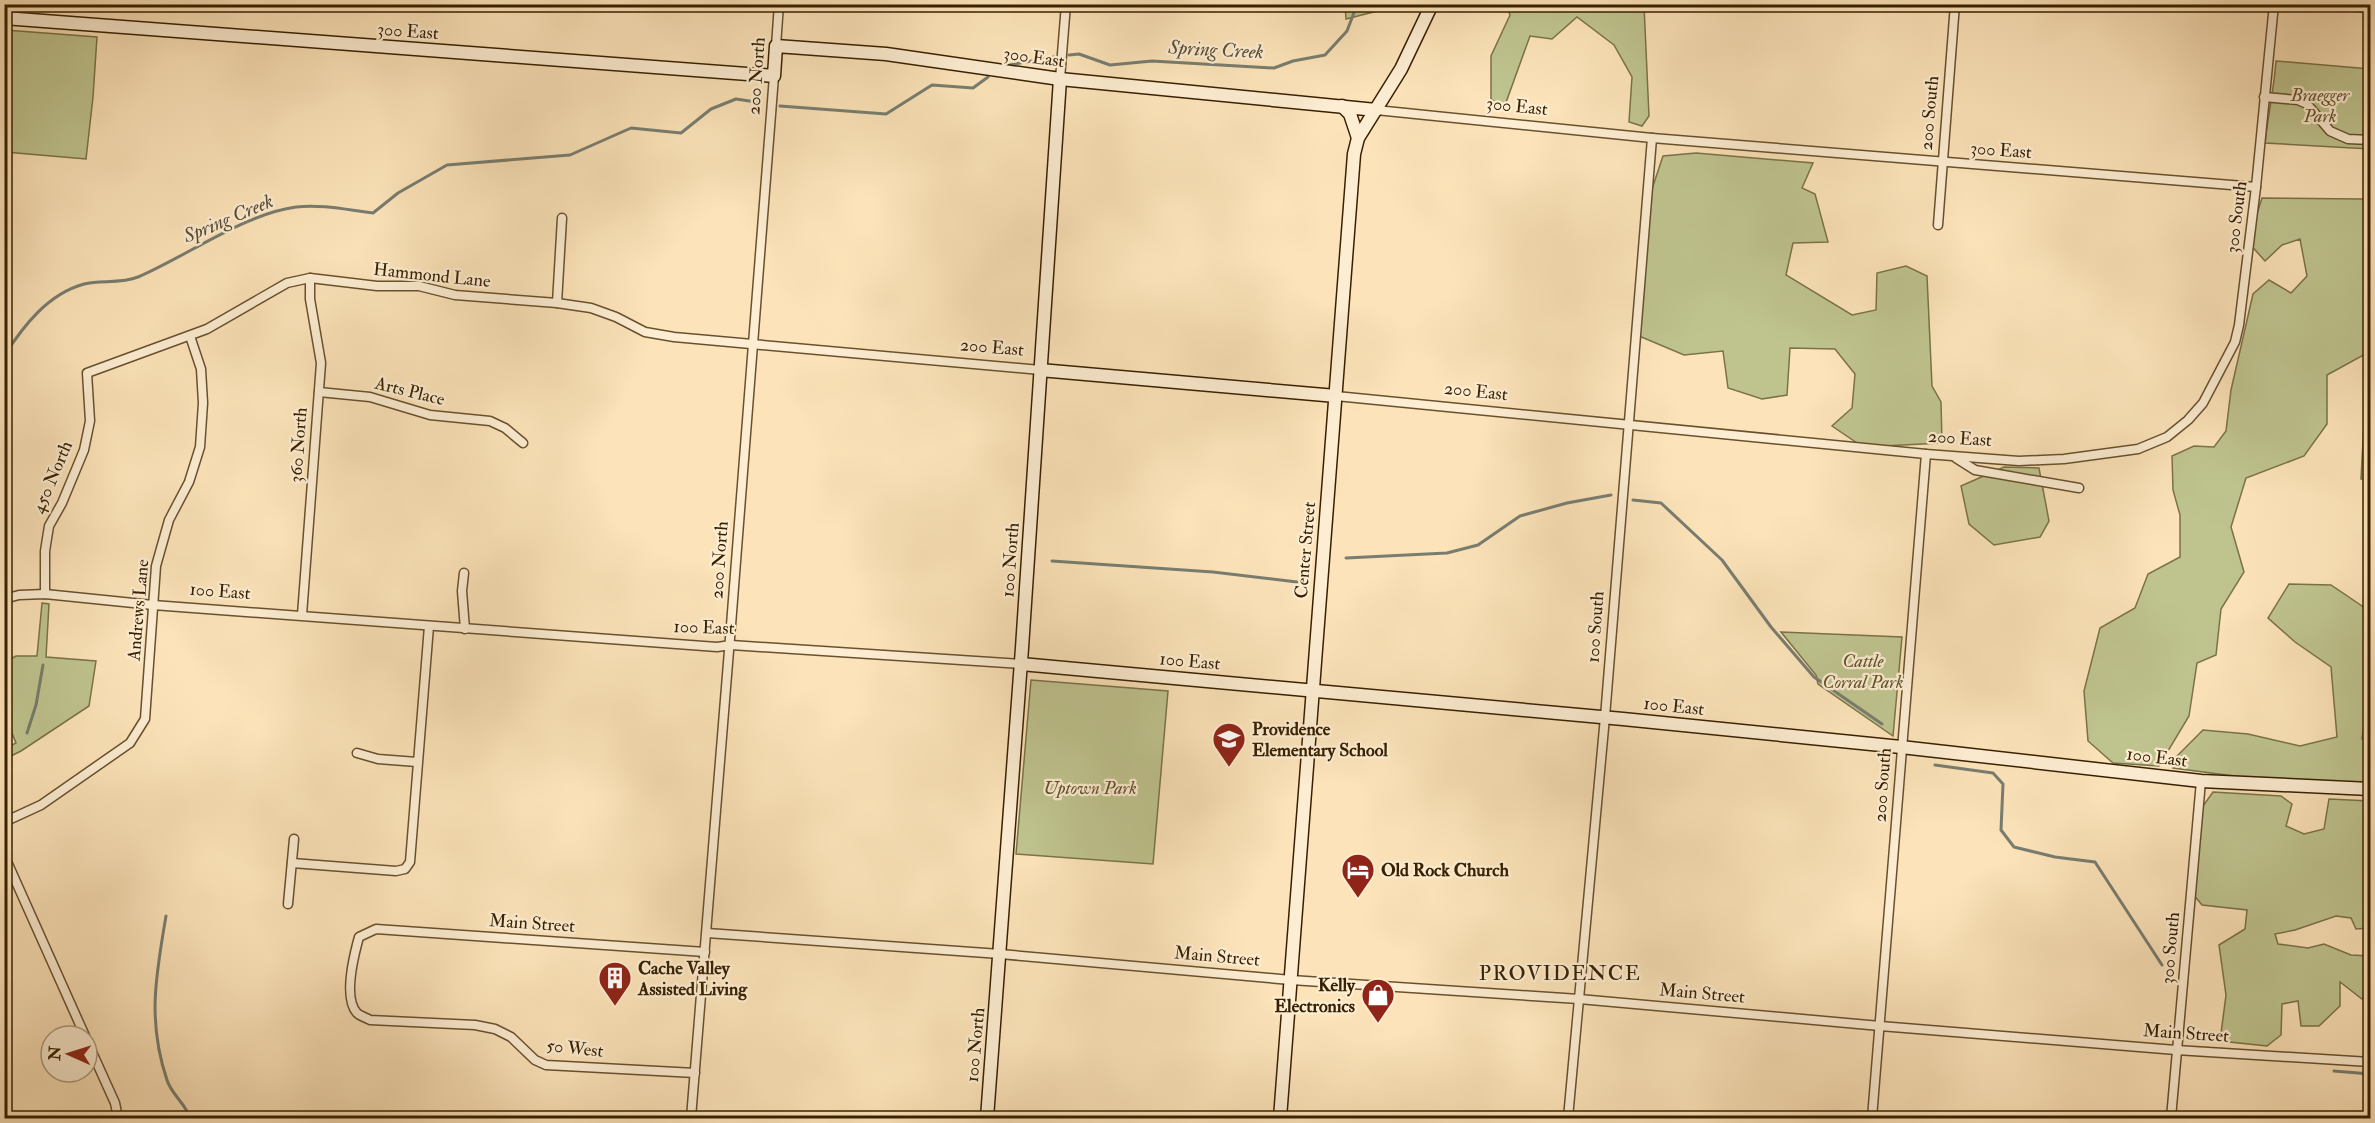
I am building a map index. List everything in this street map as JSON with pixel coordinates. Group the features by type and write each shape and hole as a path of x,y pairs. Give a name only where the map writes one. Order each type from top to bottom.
{"street":[{"name":"200 North","path":"691,1119 716,800 731,645 779,4"},
{"name":"100 North","path":"987,1119 1066,4"},
{"name":"Center Street","path":"1280,1119 1311,689 1354,154 1358,138 1401,69 1432,4"},
{"name":"200 South","path":"1938,225 1955,4"},
{"name":"300 South","path":"2188,420 2203,403 2235,342 2243,301 2274,4"},
{"path":"2324,4 2370,8"},
{"name":"300 East","path":"4,18 774,76"},
{"name":"300 East","path":"776,46 886,54 1060,79 1652,138 1941,164 2256,187"},
{"path":"2264,97 2298,100 2307,104 2330,131 2348,139 2370,140"},
{"path":"1342,106 1350,114 1358,138"},
{"name":"100 South","path":"1568,1119 1605,717 1652,138"},
{"path":"557,303 562,219"},
{"name":"Hammond Lane","path":"87,373 190,336 235,314 287,283 309,278 377,286 419,286 455,295 557,303 591,308 616,317 645,332 674,337 753,343"},
{"name":"360 North","path":"302,615 321,363 310,299 309,278"},
{"name":"Andrews Lane","path":"4,822 41,805 78,781 130,743 146,719 156,566 169,520 189,482 200,447 203,403 201,369 190,336"},
{"name":"200 East","path":"753,343 2019,461 2064,459 2138,449 2167,437 2188,420"},
{"name":"450 North","path":"45,594 45,551 49,526 62,503 84,450 90,421 87,373"},
{"name":"Arts Place","path":"319,392 370,397 430,415 490,421 505,428 523,443"},
{"name":"200 South","path":"1872,1119 1926,454"},
{"path":"1953,456 1975,470 2079,488"},
{"path":"464,573 462,591 465,629"},
{"name":"100 East","path":"4,599 19,595 45,594 465,629 717,647 731,645 1021,664 1605,717 2201,781 2370,789"},
{"path":"292,863 396,871 405,869 410,862 429,626"},
{"path":"357,753 378,759 417,762"},
{"name":"300 South","path":"2170,1119 2201,781"},
{"path":"288,904 294,839"},
{"path":"4,855 80,1024"},
{"name":"Main Street","path":"357,1013 350,996 353,955 359,938 376,929 705,952"},
{"name":"Main Street","path":"707,933 1000,954 1291,980 1579,999 2176,1050 2370,1062"},
{"name":"50 West","path":"357,1013 370,1020 475,1025 495,1029 511,1037 535,1060 546,1065 695,1073"},
{"path":"99,1068 115,1103 118,1119"}],"green space":[{"path":"1345,4 1401,5 1346,19"},
{"path":"1506,5 1644,5 1649,116 1642,126 1629,122 1632,77 1614,45 1577,17 1552,39 1530,36 1504,108 1491,99 1491,56 1510,15"},
{"path":"5,30 97,37 86,159 5,152"},
{"name":"Braegger Park","path":"2276,61 2370,69 2370,149 2265,143"},
{"path":"1696,153 1813,163 1802,188 1815,194 1828,242 1793,243 1786,275 1852,315 1876,310 1877,273 1906,266 1927,276 1932,386 1941,402 1942,443 1863,447 1832,426 1852,408 1855,374 1835,349 1790,348 1787,395 1762,399 1728,388 1723,351 1684,355 1639,336 1649,198 1663,156"},
{"path":"2262,198 2363,199 2370,230 2370,354 2367,353 2327,375 2327,424 2304,456 2246,478 2231,527 2244,572 2221,609 2216,655 2197,663 2189,716 2159,766 2113,763 2088,741 2084,691 2100,628 2135,608 2148,574 2180,557 2180,515 2173,490 2172,456 2194,446 2214,447 2226,431 2231,390 2253,294 2269,280 2291,293 2307,276 2300,239 2282,245 2265,261 2248,242"},
{"path":"2370,389 2370,481 2361,479 2365,404"},
{"path":"2004,467 2039,468 2049,521 2040,537 1994,545 1969,524 1961,486"},
{"path":"2289,584 2331,585 2362,606 2370,617 2370,701 2367,706 2362,739 2370,738 2370,791 2335,789 2173,768 2174,759 2203,730 2248,734 2300,746 2337,737 2331,667 2295,642 2268,618"},
{"path":"42,603 49,604 46,657 96,661 89,706 5,759 5,749 16,743 5,716 5,662 16,656 37,656"},
{"name":"Cattle Corral Park","path":"1781,632 1902,637 1893,736 1818,684 1816,675"},
{"name":"Uptown Park","path":"1031,680 1168,691 1153,864 1016,854"},
{"path":"2213,792 2281,796 2292,804 2286,826 2304,834 2324,829 2329,799 2370,801 2370,928 2356,929 2351,918 2336,916 2295,930 2275,934 2278,944 2308,948 2324,944 2351,955 2370,956 2370,998 2362,999 2340,982 2340,1006 2319,1026 2301,1026 2298,1001 2282,1004 2281,1035 2267,1046 2220,1041 2226,995 2219,945 2245,929 2247,910 2202,905 2193,894 2203,806"}],"waterway":[{"name":"Spring Creek","path":"1069,55 1079,54 1110,65 1152,61 1274,68 1293,61 1325,55 1347,31 1355,10 1372,4"},
{"name":"Spring Creek","path":"1004,66 1054,57"},
{"name":"Spring Creek","path":"780,106 886,114 932,85 973,88 988,77"},
{"name":"Spring Creek","path":"4,356 38,312 59,295 84,284 138,277 236,227 276,211 315,206 373,213 398,193 447,165 570,155 631,128 681,133 711,109 736,99 756,102"},
{"path":"1346,558 1447,553 1478,545 1520,516 1567,503 1611,495"},
{"path":"1633,500 1661,503 1722,560 1771,627 1814,677 1882,724"},
{"path":"1052,561 1213,572 1297,582"},
{"path":"27,733 36,705 43,665"},
{"path":"1935,765 1993,773 2003,784 2001,830 2014,847 2055,857 2095,862 2162,965"},
{"path":"166,916 155,998 157,1038 169,1085 190,1118"},
{"path":"2334,1071 2370,1074"}],"place":[{"name":"Providence Elementary School","path":"1229,768"},
{"name":"Old Rock Church","path":"1358,899"},
{"name":"Cache Valley Assisted Living","path":"615,1007"},
{"name":"Kelly Electronics","path":"1378,1024"}],"district":[{"name":"PROVIDENCE","path":"1560,973"}]}
